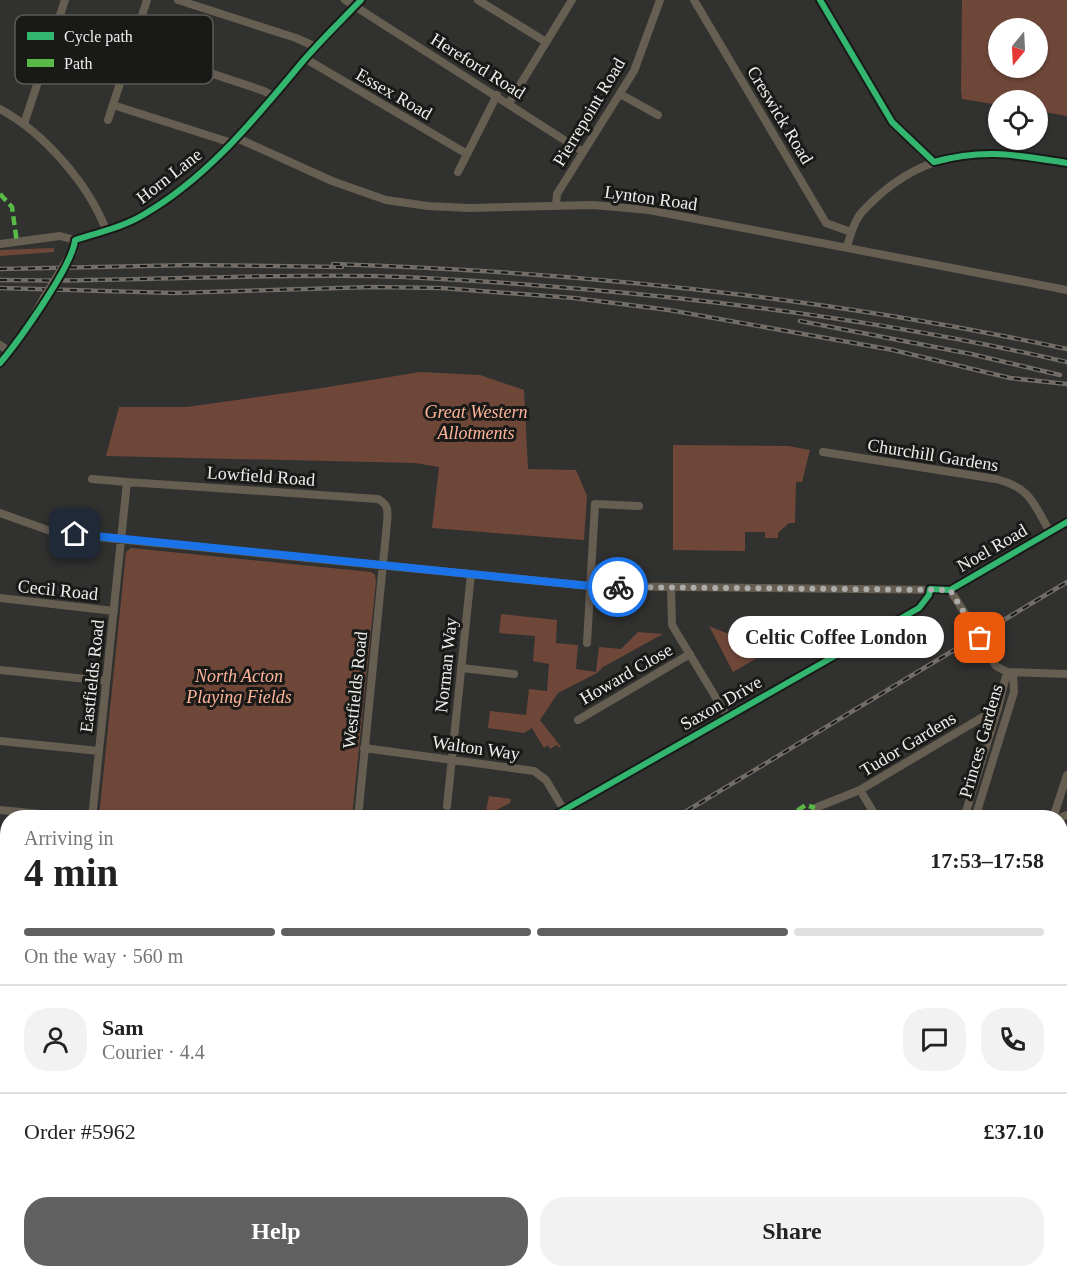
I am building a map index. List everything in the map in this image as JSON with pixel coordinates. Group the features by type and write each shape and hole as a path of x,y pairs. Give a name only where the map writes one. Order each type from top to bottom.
{"main road":[{"name":"Horn Lane","path":"75,240 142,216 172,197 203,172 358,3"},
{"path":"0,363 28,327 73,251 75,240"}],"street":[{"path":"60,15 65,0"},
{"path":"142,15 147,0"},
{"path":"178,0 296,38 316,47"},
{"name":"Hereford Road","path":"345,0 358,3 583,152"},
{"path":"478,0 546,42"},
{"path":"509,103 572,0"},
{"name":"Pierrepoint Road","path":"556,205 557,194 634,70 660,0"},
{"name":"Creswick Road","path":"694,0 826,223 851,232"},
{"path":"820,0 892,122 934,162"},
{"name":"Essex Road","path":"306,58 467,154"},
{"path":"213,74 273,96"},
{"path":"24,124 37,84"},
{"path":"108,120 120,84"},
{"path":"620,94 658,115"},
{"path":"458,172 497,95"},
{"name":"Lynton Road","path":"113,105 234,140 332,181 386,200 428,206 470,208 593,205 649,210 847,246 1067,290"},
{"path":"0,109 24,124 64,162 100,215 106,230"},
{"path":"847,246 854,221 871,202 894,183 934,162 980,153 1002,153 1067,163"},
{"path":"0,244 60,236 75,240"},
{"path":"0,345 10,352"},
{"name":"Churchill Gardens","path":"823,452 996,479 1016,485 1034,504 1050,532"},
{"path":"92,479 127,482 122,538"},
{"name":"Lowfield Road","path":"127,482 378,499 388,508 382,566"},
{"path":"588,643 595,504 639,506"},
{"name":"Noel Road","path":"0,513 56,533 590,586 950,590 1067,522"},
{"name":"Eastfields Road","path":"93,810 122,538"},
{"name":"Westfields Road","path":"359,810 382,566"},
{"name":"Norman Way","path":"447,806 471,574"},
{"path":"671,587 672,625 727,716"},
{"name":"Saxon Drive","path":"564,810 919,608 929,595 930,589"},
{"path":"950,590 996,666 1010,672 1067,675"},
{"name":"Cecil Road","path":"0,598 114,611"},
{"name":"Howard Close","path":"578,720 690,654"},
{"path":"461,668 514,674"},
{"path":"0,670 106,681"},
{"name":"Princes Gardens","path":"966,810 1010,672"},
{"name":"Princes Gardens","path":"977,810 1014,692 1010,672"},
{"name":"Tudor Gardens","path":"872,810 860,790 998,708"},
{"path":"0,741 99,751"},
{"name":"Walton Way","path":"364,748 530,770 546,780 564,810"},
{"path":"1056,810 1067,775"},
{"path":"815,810 814,808 860,790"}],"green space":[{"path":"962,0 1067,0 1067,116 1048,113 1048,90 988,90 988,103 962,99"},
{"path":"54,248 54,252 0,256 0,250"},
{"name":"Great Western Allotments","path":"420,372 480,375 524,390 528,469 576,470 587,496 584,540 432,528 439,467 415,463 106,456 119,407 187,407"},
{"path":"673,445 788,446 810,450 802,482 796,482 795,523 789,523 778,533 778,538 765,538 765,532 745,532 745,551 673,550"},
{"name":"North Acton Playing Fields","path":"131,548 371,572 375,575 353,810 100,810 126,552"},
{"path":"501,614 557,620 556,643 578,645 576,669 596,672 599,647 621,649 638,632 663,634 603,667 597,673 558,693 540,720 561,747 557,745 550,749 548,745 544,748 532,728 524,733 488,728 490,711 526,715 529,689 547,691 549,664 533,661 535,636 499,633"},
{"path":"810,622 810,627 733,672 709,626 735,636 752,639 770,637"},
{"path":"489,796 511,799 510,803 497,810 486,810"}],"railway":[{"path":"333,264 518,273 702,290 885,315 1067,349"},
{"path":"0,269 193,265 342,267"},
{"path":"0,280 372,276 530,285 765,308 886,326 1067,362"},
{"path":"0,288 174,293 373,287 441,288 574,298 669,310 893,350 1010,378 1067,384"},
{"path":"800,321 971,354 1060,375"},
{"path":"688,810 1067,582"}],"marked path":[{"path":"0,194 12,207 17,243"},
{"path":"798,810 806,805 815,808"}],"cycle path":[{"path":"0,363 55,284 72,252 75,240 127,223 167,200 189,183 230,145 311,52 361,0"},
{"path":"820,0 892,122 934,162 969,155 1000,154 1067,163"},
{"path":"564,810 919,608 929,595 930,589 950,590 1067,522"}],"way so far":[{"path":"618,587 950,590 980,638"}],"place":[{"name":"Celtic Coffee London","path":"980,638"}],"route":[{"path":"75,534 382,566 618,587"}]}
